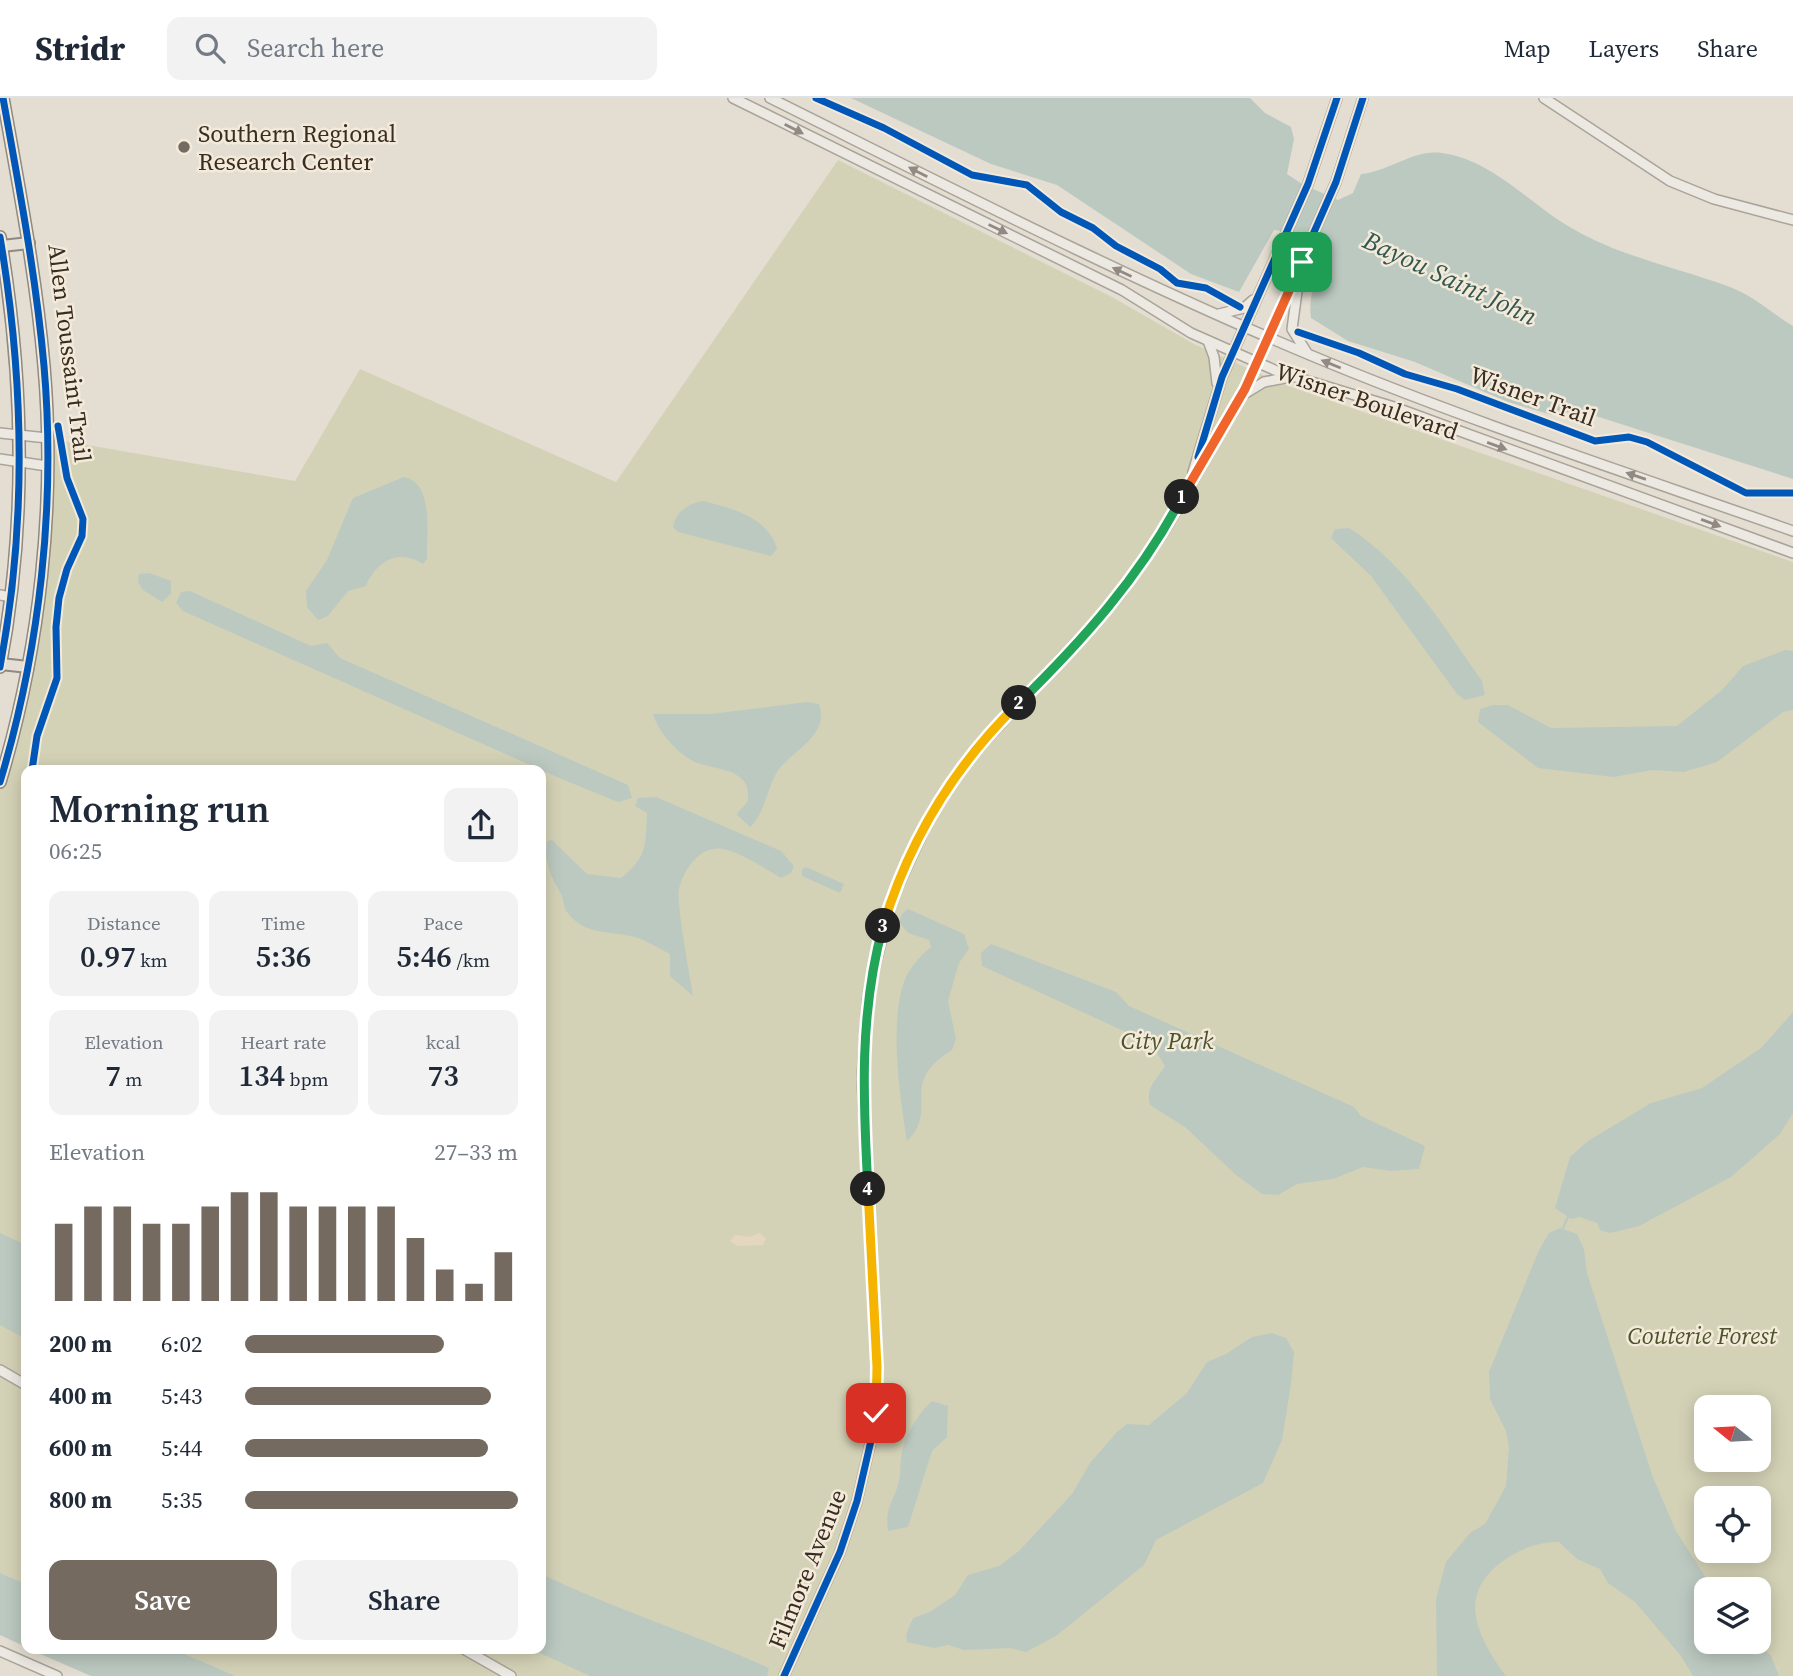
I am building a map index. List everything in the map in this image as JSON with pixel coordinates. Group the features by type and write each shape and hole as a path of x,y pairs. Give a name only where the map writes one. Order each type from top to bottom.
{"main road":[{"path":"0,782 28,667 43,552 47,466 44,369 29,243 3,98"},
{"path":"28,667 0,666 20,463 18,370 5,297 1,241 29,243"}],"street":[{"name":"Wisner Boulevard","path":"733,98 1122,290 1208,341 1257,363 1290,377 1394,407 1793,553"},
{"name":"Wisner Boulevard","path":"770,98 1056,241 1308,354 1418,399 1793,531"},
{"name":"Filmore Avenue","path":"1188,487 1233,352 1308,184 1337,98"},
{"name":"Filmore Avenue","path":"784,1676 840,1552 861,1488 873,1432 877,1367 862,1078 868,994 875,954 892,899 918,839 951,783 998,723 1118,597 1165,530 1257,363 1331,196 1363,98"},
{"path":"1544,98 1679,186 1714,199 1793,220"},
{"path":"1302,262 1292,329 1308,354"},
{"path":"1215,314 1244,308 1257,297"},
{"path":"1208,341 1217,369 1218,392"},
{"path":"1241,396 1261,383 1290,377"},
{"path":"0,433 47,438"},
{"path":"0,459 47,466"},
{"path":"0,1370 21,1382"},
{"path":"0,1651 57,1676"},
{"path":"472,1654 511,1676"}],"green space":[{"name":"City Park","path":"838,160 1112,297 1194,344 1283,384 1793,562 1793,1676 236,1676 185,1654 546,1654 546,765 21,765 21,1582 0,1573 0,782 36,608 47,438 295,481 360,369 616,482"}],"sand":[{"path":"759,1233 766,1238 763,1245 738,1246 730,1241 735,1235 750,1237"}],"water":[{"name":"Bayou Saint John","path":"851,98 1250,98 1265,113 1291,127 1294,139 1287,174 1338,200 1353,193 1361,174 1421,154 1442,153 1461,157 1495,174 1575,230 1612,248 1739,291 1793,326 1793,479 1580,411 1552,415 1508,402 1415,362 1348,341 1311,318 1312,291 1322,247 1299,233 1274,230 1239,292 1191,274 1057,185 991,164"},
{"path":"404,477 414,481 425,500 427,559 423,564 405,557 389,560 376,570 366,586 348,591 328,616 318,620 307,607 306,591 327,560 353,498"},
{"path":"703,501 737,511 758,522 773,538 777,549 771,556 678,532 673,527 680,513 688,506"},
{"path":"1349,528 1388,560 1423,598 1482,681 1485,695 1465,700 1457,694 1371,576 1331,538 1335,529"},
{"path":"149,573 171,581 171,594 162,602 143,590 138,582 139,574"},
{"path":"190,591 311,646 327,643 340,658 628,785 632,798 618,802 564,780 546,772 546,765 530,765 183,611 176,603 181,592"},
{"path":"1785,650 1793,651 1793,710 1783,712 1717,762 1684,772 1652,770 1614,777 1538,768 1478,722 1480,709 1493,705 1508,705 1551,728 1677,726 1722,690 1743,666"},
{"path":"807,702 819,704 820,724 809,740 779,769 759,816 750,827 737,815 748,800 744,781 730,772 695,762 682,754 664,735 653,714 711,714"},
{"path":"656,797 781,851 794,866 791,873 781,878 738,854 715,849 700,855 689,866 681,881 679,897 693,996 670,976 670,954 637,938 593,930 573,919 566,910 547,861 547,841 552,840 587,874 621,878 641,856 645,842 647,813 635,806 638,798"},
{"path":"806,867 844,884 840,893 802,876 802,869"},
{"path":"908,909 964,934 969,949 959,963 948,1001 956,1039 952,1050 926,1074 922,1085 920,1117 916,1129 907,1141 897,1060 897,1018 906,977 931,947 929,940 908,933 899,922"},
{"path":"991,944 1116,992 1129,1006 1354,1107 1361,1116 1425,1146 1419,1169 1391,1171 1363,1167 1333,1179 1297,1184 1278,1195 1262,1194 1236,1175 1185,1127 1150,1105 1150,1089 1165,1066 1146,1035 1128,1033 982,966 981,953"},
{"path":"1793,1012 1793,1113 1780,1134 1731,1177 1639,1226 1610,1233 1600,1230 1597,1223 1580,1217 1571,1219 1555,1208 1570,1157 1588,1141 1651,1103 1702,1088 1761,1048"},
{"path":"1560,1228 1577,1234 1584,1249 1587,1273 1652,1475 1676,1531 1705,1577 1694,1577 1694,1654 1769,1654 1779,1676 1693,1676 1681,1656 1635,1602 1608,1583 1600,1569 1577,1559 1559,1542 1539,1544 1515,1553 1492,1570 1481,1584 1476,1599 1479,1629 1506,1676 1437,1676 1436,1599 1446,1562 1470,1533 1485,1524 1506,1486 1509,1448 1506,1431 1490,1399 1489,1372 1539,1250 1549,1233"},
{"path":"0,1233 21,1243 21,1336 0,1325"},
{"path":"1272,1333 1286,1338 1294,1352 1282,1440 1263,1483 1156,1540 1144,1565 1056,1636 1026,1652 1010,1648 964,1650 948,1645 934,1648 907,1642 906,1635 913,1618 930,1612 955,1595 968,1575 999,1566 1019,1551 1072,1494 1090,1463 1117,1432 1127,1424 1149,1425 1187,1393 1207,1362 1226,1354 1252,1337"},
{"path":"932,1401 948,1406 947,1437 932,1451 908,1527 888,1531 889,1510 899,1481 905,1442 916,1419"},
{"path":"0,1573 21,1582 21,1645 0,1635"},
{"path":"546,1576 769,1668 767,1676 590,1676 542,1654 546,1654"},
{"path":"40,1654 185,1654 236,1676 91,1676"}],"waterway":[{"path":"1563,1228 1568,1217"}],"cycle path":[{"name":"Allen Toussaint Trail","path":"0,782 14,732 35,628 46,523 48,471 41,332 3,98"},
{"path":"816,98 884,128 972,175 1027,185 1061,212 1093,228 1116,246 1160,269 1177,283 1206,288 1240,307"},
{"path":"1198,457 1222,377 1308,184 1337,98"},
{"path":"784,1676 840,1552 857,1501 873,1432 877,1367 862,1078 868,994 892,899 934,808 971,756 1118,597 1165,530 1245,389 1336,182 1363,98"},
{"path":"0,237 14,344 19,452 15,559 0,667"},
{"name":"Wisner Trail","path":"1298,332 1359,353 1405,374 1457,389 1595,441 1629,437 1647,442 1746,493 1793,493"},
{"name":"Allen Toussaint Trail","path":"33,765 37,736 57,678 56,627 59,598 67,569 82,536 83,519 67,478 58,426"}],"place":[{"name":"Southern Regional Research Center","path":"184,147"}],"route":[{"path":"876,1413 874,1287 862,1078 868,994 875,954 892,899 918,839 951,783 998,723 1072,649 1118,597 1136,575 1165,530 1241,396 1302,262"}],"park label":[{"name":"Couterie Forest","path":"1702,1335"}]}
